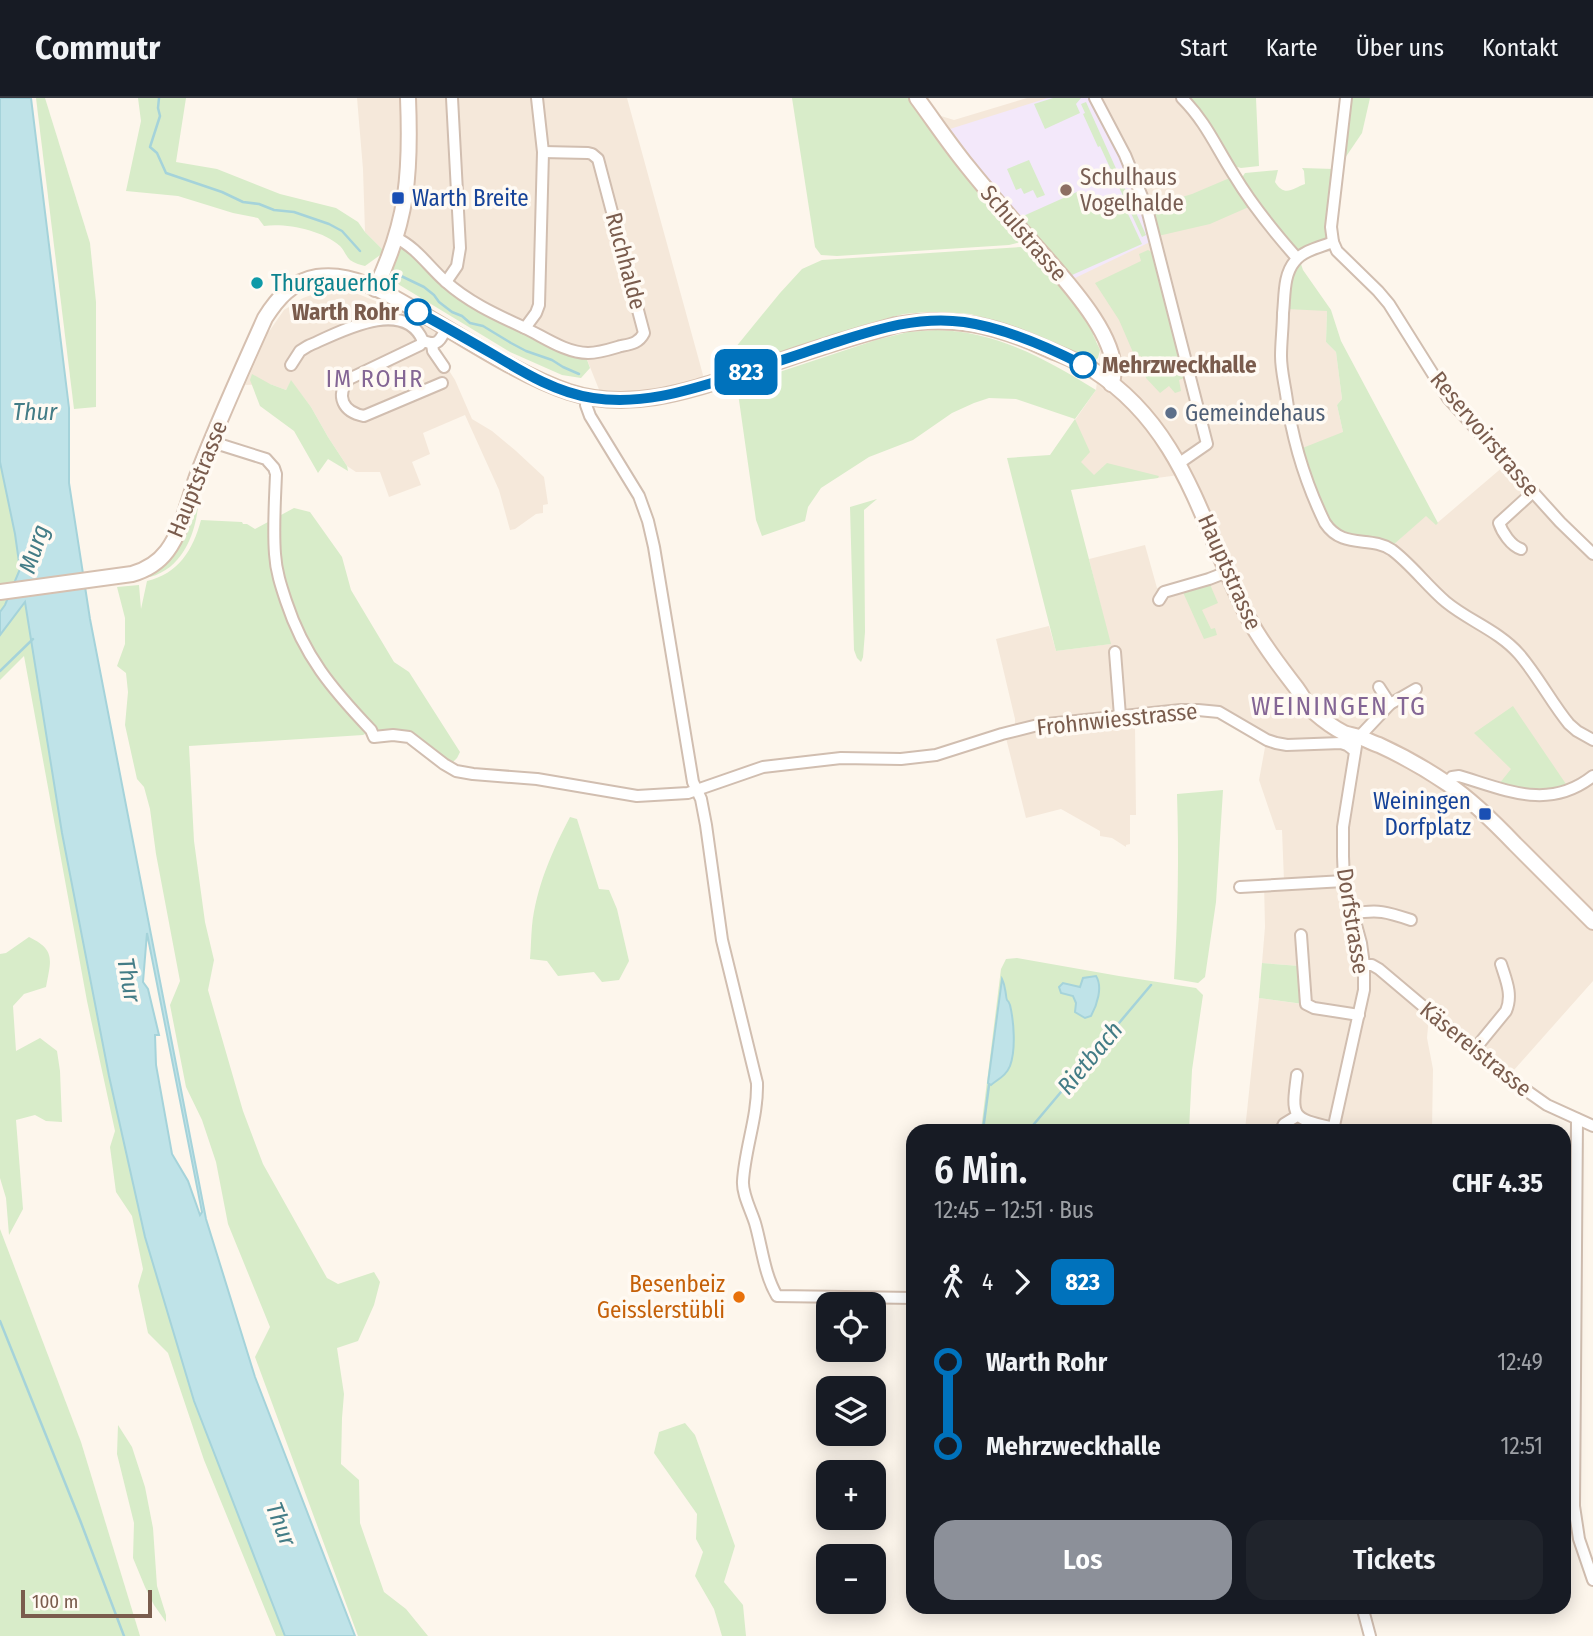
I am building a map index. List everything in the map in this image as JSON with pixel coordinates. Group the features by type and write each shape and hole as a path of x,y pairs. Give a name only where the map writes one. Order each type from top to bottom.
{"main road":[{"path":"375,289 396,238 407,193 408,98"},
{"name":"Schulstrasse","path":"917,98 984,186 1080,298 1104,338 1101,381"},
{"name":"Hauptstrasse","path":"0,592 132,574 148,568 161,558 172,544 264,318 279,296 309,278 325,276 347,279 375,289 543,382 588,398 612,401 637,400 689,390 896,325 918,321 963,322 985,326 1082,364 1150,421 1175,458 1196,498 1256,632 1306,703 1354,744 1413,762 1447,783 1496,825 1593,922"}],"street":[{"path":"446,282 457,266 460,248 452,98"},
{"path":"396,238 411,246 446,282 465,297 525,328 539,305 542,152 537,98"},
{"path":"1095,98 1125,155 1147,209 1207,444 1175,458"},
{"path":"1182,98 1204,123 1234,175 1269,226 1297,258"},
{"path":"1346,98 1331,227 1333,242 1297,258 1289,271 1285,289 1281,359 1298,457 1330,530 1346,540 1376,544 1391,550 1448,604 1498,635 1519,654 1569,724 1593,740"},
{"name":"Ruchhalde","path":"525,328 567,349 586,354 635,343 644,333 599,161 596,156 588,153 542,152"},
{"name":"Reservoirstrasse","path":"1333,242 1337,251 1389,304 1448,398 1560,522 1593,554"},
{"path":"291,365 300,351 308,346 369,321 391,320 414,328 444,367"},
{"path":"442,383 364,416 351,412 343,402 343,389 349,379 420,345 441,339 446,328"},
{"path":"588,398 586,405 590,416 635,489 648,521 654,547 693,782 701,799 706,825 722,940 757,1083 757,1099 743,1185 768,1278 777,1296 906,1298"},
{"name":"Frohnwiesstrasse","path":"212,442 266,459 274,468 277,572 300,637 334,691 371,730 374,737 409,737 456,771 537,779 637,796 679,794 763,767 841,758 901,759 936,755 1038,725 1181,710 1219,712 1276,743 1354,744"},
{"path":"1521,549 1516,548 1501,530 1499,523 1533,492"},
{"path":"1159,600 1164,592 1227,572"},
{"path":"1115,652 1121,716"},
{"path":"1379,687 1390,704"},
{"path":"1354,744 1390,704 1416,689"},
{"name":"Dorfstrasse","path":"1335,1124 1363,990 1361,943 1344,881 1343,827 1354,744"},
{"path":"1447,783 1455,776 1528,796 1542,796 1565,792 1593,776"},
{"path":"1240,887 1344,881"},
{"path":"1352,914 1378,911 1412,920"},
{"path":"1301,935 1306,1004 1314,1008 1359,1015"},
{"path":"1475,1050 1508,1006 1510,994 1501,964"},
{"name":"Käsereistrasse","path":"1364,965 1372,965 1378,969 1507,1077 1547,1105 1593,1126"},
{"path":"1297,1075 1294,1110 1303,1120 1317,1124"},
{"path":"1284,1124 1297,1116"},
{"path":"1571,1235 1577,1119"},
{"path":"1571,1317 1574,1506 1579,1539 1593,1580"},
{"path":"1364,1614 1370,1636"}],"shaded area":[{"path":"357,98 627,98 702,379 645,392 600,392 586,357 498,318 400,247 392,271 381,266 386,253 365,232"},
{"path":"1027,98 1189,98 1210,124 1241,179 1304,259 1295,268 1327,311 1326,342 1336,352 1342,399 1337,405 1343,432 1392,546 1426,515 1436,524 1511,460 1562,518 1593,548 1593,981 1505,1080 1429,1016 1427,1038 1433,1069 1432,1124 1246,1124 1259,998 1302,1004 1300,966 1262,963 1264,883 1284,881 1282,830 1276,830 1259,780 1266,742 1216,714 1195,713 1141,718 1135,726 1136,815 1130,815 1130,844 1126,847 1112,838 1100,836 1100,831 1061,809 1026,818 1004,730 1015,727 1015,719 996,639 1049,626 1056,651 1110,644 1089,559 1145,545 1157,588 1208,575 1216,568 1217,561 1179,475 1091,487 1054,450 1096,390 1100,354 1097,341 1086,315 939,136 949,127 941,116 954,120"},
{"name":"Schulhaus Vogelhalde","path":"1048,98 1092,98 1137,192 1150,242 1075,278 1072,278 1002,198 950,129"},
{"path":"334,290 358,294 383,304 449,339 436,350 455,380 472,419 492,431 544,477 548,504 543,505 543,513 536,514 510,530 499,490 465,415 423,433 430,454 412,462 421,485 389,497 380,472 356,472 347,466 311,407 291,381 286,390 270,384 245,385 268,333 284,310 303,298"}],"green space":[{"path":"36,98 45,98 90,243 96,302 96,407 74,409"},
{"path":"138,98 186,98 176,162 217,169 280,194 336,208 358,222 383,253 363,266 350,260 332,240 314,232 293,227 264,226 258,218 178,196 126,191 141,121"},
{"path":"792,98 913,98 1021,242 1009,245 821,255 815,247"},
{"path":"1053,98 1081,98 1076,104 1080,113 1045,129 1034,104"},
{"path":"1189,98 1256,98 1259,166 1234,166 1210,124"},
{"path":"1351,98 1370,98 1362,133 1343,161"},
{"path":"1086,102 1146,235 1142,237 1083,114 1085,113 1081,104"},
{"path":"1029,160 1045,195 1037,198 1033,190 1024,194 1021,188 1016,190 1007,169"},
{"path":"1302,168 1334,169 1325,240 1309,248 1298,249 1284,239 1241,179 1245,173 1278,170 1275,182 1286,191 1305,184"},
{"path":"1232,177 1251,206 1210,224 1158,236 1149,207 1192,194"},
{"path":"1079,191 1087,209 1099,204 1102,210 1122,201 1142,244 1072,275 1021,217"},
{"path":"400,247 444,283 586,357 590,368 581,378 562,375 510,352 393,281 392,271"},
{"path":"1030,247 1086,315 1100,350 1094,361 1087,361 1060,345 997,321 970,314 927,312 904,314 870,323 713,375 802,269 822,260"},
{"path":"1148,250 1153,253 1184,378 1179,380 1181,391 1175,393 1169,386 1160,393 1146,378 1141,356 1135,357 1119,320 1095,283 1141,261 1139,254"},
{"path":"1300,261 1303,270 1331,310 1341,341 1438,523 1436,525 1426,516 1392,546 1340,532 1329,521 1301,454 1300,449 1343,432 1337,405 1342,399 1336,352 1326,342 1327,311 1287,309 1291,277"},
{"path":"936,330 979,335 1000,341 1039,358 1096,390 1075,419 1016,399 989,398 974,403 952,413 913,440 869,457 821,488 808,507 805,521 762,536 756,520 737,386 876,340 908,332"},
{"path":"252,374 286,390 291,380 311,407 348,471 328,459 318,473 294,431 260,406 250,380"},
{"path":"1075,419 1090,452 1081,462 1094,475 1107,463 1159,476 1071,490 1111,644 1056,651 1007,458 1050,455"},
{"path":"0,462 20,569 0,612"},
{"path":"199,490 197,517 182,554 163,572 150,577 148,575"},
{"path":"877,499 864,510 865,632 861,662 854,650 850,507"},
{"path":"294,508 310,512 342,557 351,590 394,662 409,672 460,752 450,765 413,736 379,732 369,725 318,666 297,625 288,595 278,581 289,622 299,641 322,676 367,733 189,746 194,841 205,922 214,960 208,990 243,1111 263,1164 327,1278 338,1284 374,1272 380,1282 374,1305 358,1341 337,1348 344,1394 341,1464 359,1480 360,1523 384,1592 406,1609 428,1636 358,1636 255,1357 270,1327 228,1224 216,1162 202,1120 186,1087 170,1005 180,981 150,809 144,787 137,779 125,725 128,692 126,673 117,666 125,644 125,618 117,587 139,585 141,609 147,581 176,567 189,551 201,520 242,522 255,529"},
{"path":"1209,582 1218,603 1202,610 1217,635 1204,639 1182,590"},
{"path":"25,601 62,833 109,1076 145,1237 194,1401 285,1636 276,1636 204,1460 168,1353 148,1333 138,1286 143,1269 132,1216 116,1192 110,1147 115,1131 87,1001 24,656 0,680 0,635"},
{"path":"1513,706 1568,787 1540,792 1499,784 1511,769 1474,733"},
{"path":"1223,790 1216,902 1205,977 1198,983 1174,979 1178,887 1177,794"},
{"path":"570,817 577,819 599,889 609,890 617,909 629,961 619,980 602,982 594,972 558,976 547,961 530,959 537,898 551,856"},
{"path":"29,937 44,946 48,951 50,963 46,987 24,994 13,1006 16,1051 40,1038 57,1051 62,1122 46,1121 35,1115 16,1120 23,1209 9,1235 6,1198 0,1178 0,954 6,953"},
{"path":"1017,958 1196,988 1203,995 1192,1070 1189,1124 982,1124 1001,969 1006,959"},
{"path":"1262,963 1300,966 1303,1004 1259,998"},
{"path":"0,1229 81,1442 140,1636 0,1636"},
{"path":"685,1423 695,1435 735,1546 724,1582 743,1605 746,1636 722,1636 714,1609 695,1576 703,1552 696,1539 697,1514 654,1453 659,1432"},
{"path":"118,1425 132,1447 145,1487 153,1528 157,1586 166,1622 154,1605 133,1558 134,1523 117,1454"}],"water":[{"name":"Thur","path":"0,98 31,98 69,408 69,483 90,619 206,1219 255,1377 355,1636 285,1636 194,1401 145,1237 109,1076 62,833 25,602 0,635 0,612 20,569 0,462","holes":["147,933 202,1212 200,1215 188,1181 172,1154 156,1065 155,1035 159,1035 148,989 143,982"]},
{"path":"1096,976 1099,985 1097,1001 1091,1016 1085,1018 1075,1012 1076,1003 1073,996 1061,993 1059,987 1063,983 1080,987 1083,978"},
{"path":"1002,979 1010,1005 1013,1052 1004,1075 991,1085 988,1083"}],"waterway":[{"path":"159,98 160,116 150,147 157,153 166,173 243,202 294,212 329,224 342,231 360,251"},
{"path":"399,275 424,287 439,302 470,323 483,326 526,351 579,374"},
{"path":"0,671 33,639"},
{"name":"Rietbach","path":"1034,1124 1151,985"},
{"path":"984,1124 989,1085"},
{"path":"0,1321 124,1636"}],"bus line":[{"name":"823","path":"418,312 552,386 588,398 612,401 655,398 689,390 856,336 918,321 939,320 985,326 1034,343 1083,365"}],"place":[{"name":"Schulhaus Vogelhalde","path":"1066,190"},
{"name":"Warth Breite","path":"398,198"},
{"name":"Thurgauerhof","path":"257,283"},
{"name":"Warth Rohr","path":"418,312"},
{"name":"Mehrzweckhalle","path":"1083,365"},
{"name":"Gemeindehaus","path":"1171,413"},
{"name":"Weiningen Dorfplatz","path":"1485,814"},
{"name":"Besenbeiz Geisslerstübli","path":"739,1297"}],"district":[{"name":"IM ROHR","path":"375,379"},
{"name":"WEININGEN TG","path":"1339,706"}],"water label":[{"name":"Murg","path":"34,549"}]}
